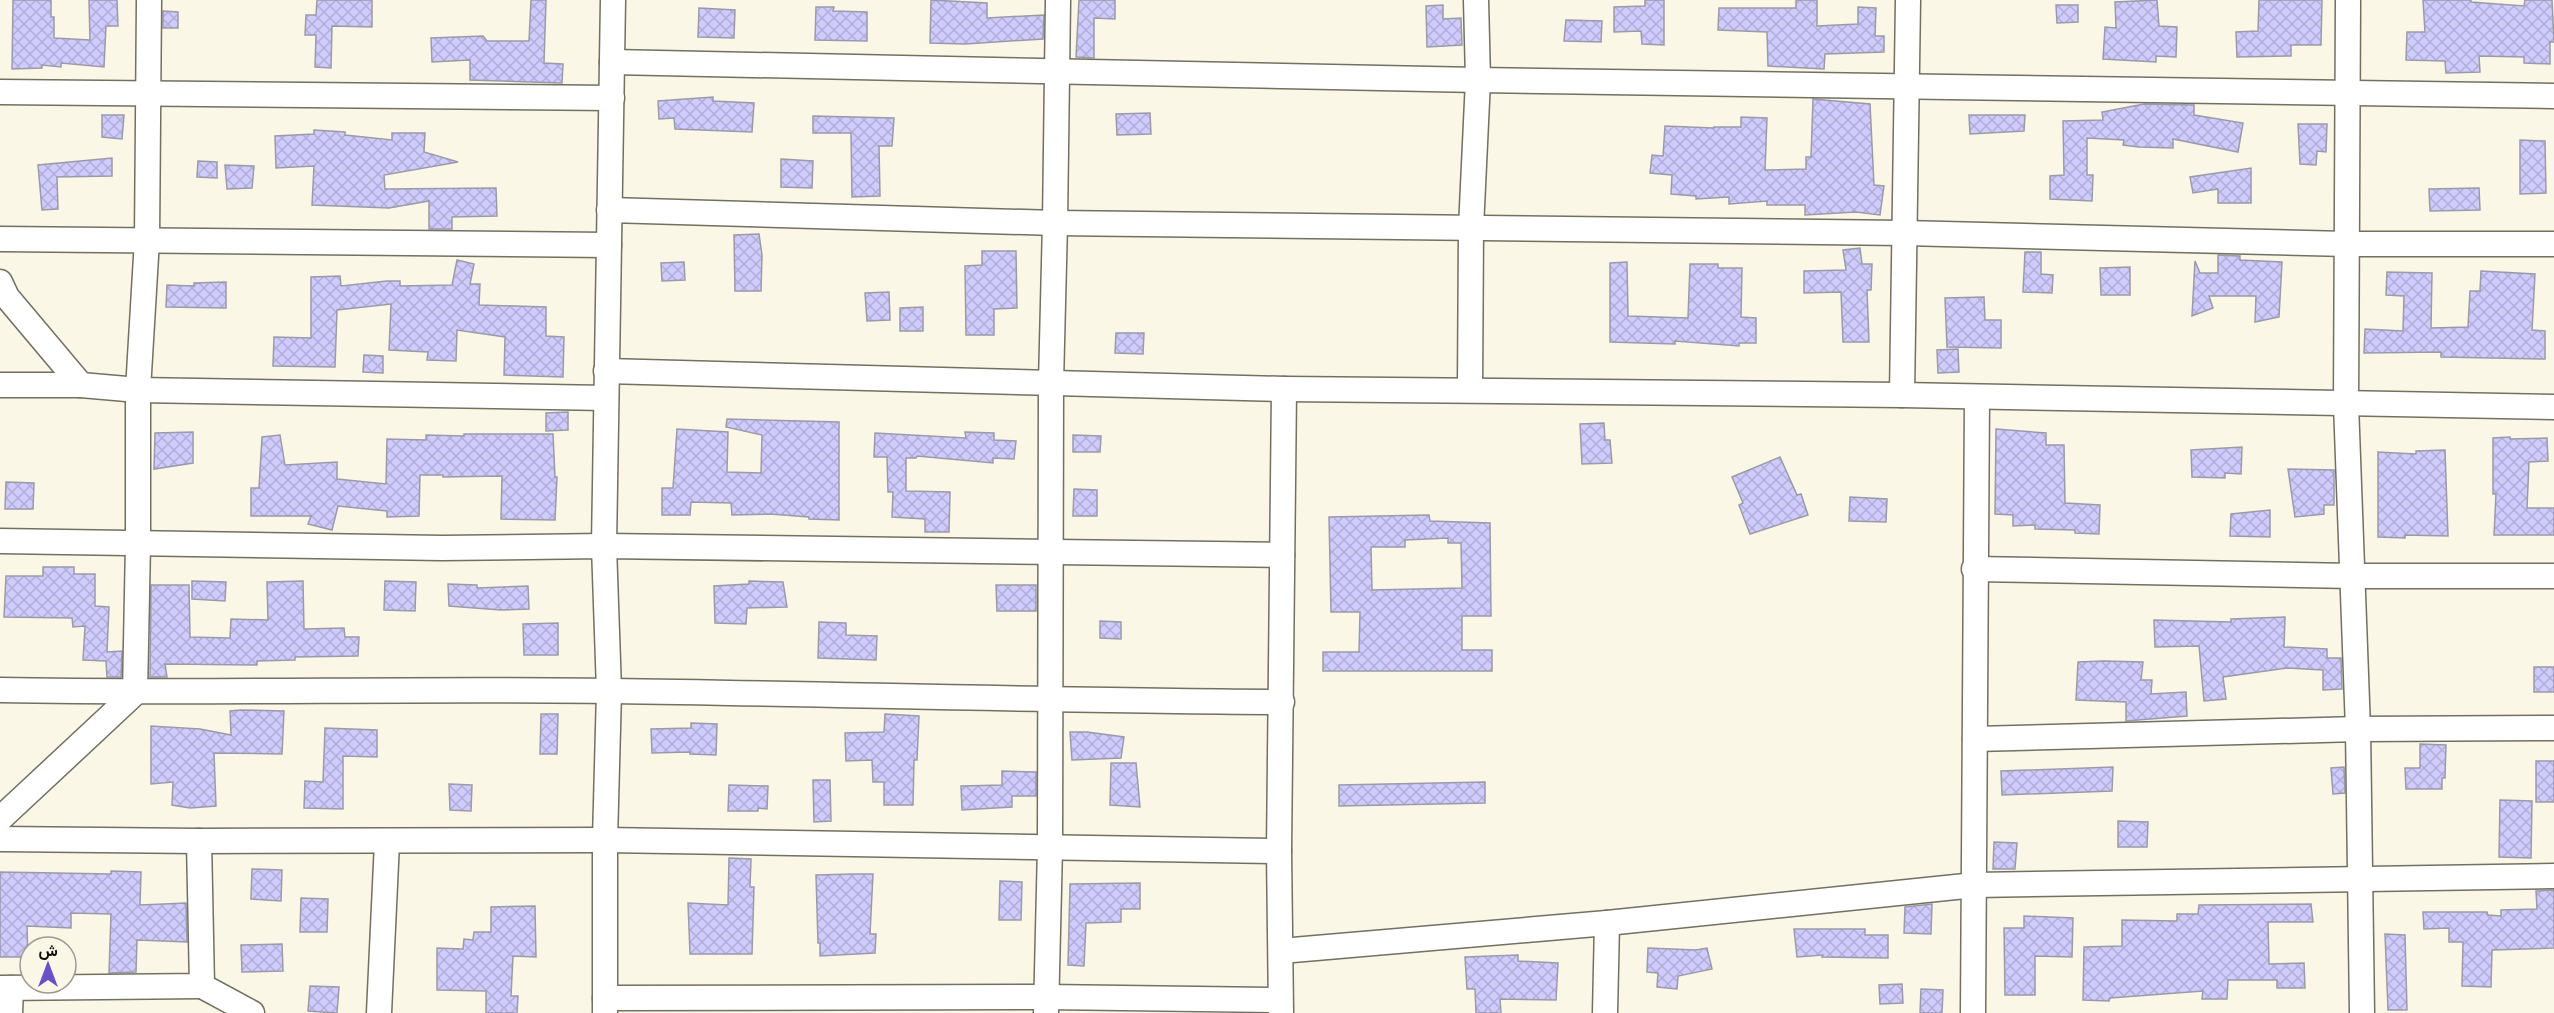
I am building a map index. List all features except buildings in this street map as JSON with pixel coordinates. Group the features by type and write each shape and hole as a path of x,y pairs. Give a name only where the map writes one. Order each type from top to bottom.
{"street":[{"path":"0,819 135,693 138,390 147,240 149,0"},
{"path":"614,0 604,546 609,691 605,840 605,1006 1281,1007 1279,851 1284,389"},
{"path":"1046,1005 1050,847 1051,383 1058,0"},
{"path":"1470,389 1471,228 1478,80 1476,0"},
{"path":"1902,395 1908,0"},
{"path":"2348,0 2346,404 2358,729 2362,1013"},
{"path":"612,62 1478,80 2349,95 2554,96"},
{"path":"0,92 612,98"},
{"path":"609,210 1055,223 1904,233 2347,244 2554,244"},
{"path":"0,239 609,245"},
{"path":"0,282 7,297 81,386"},
{"path":"606,370 1284,389 1470,389 1902,395 2554,407"},
{"path":"0,385 81,386 138,390 606,398"},
{"path":"1973,1013 1974,569 1977,397"},
{"path":"0,541 442,548 604,546 1282,555"},
{"path":"1974,569 2353,576 2554,576"},
{"path":"0,690 135,693 609,691 1050,701 1281,702"},
{"path":"1975,739 2358,729 2554,728"},
{"path":"0,839 387,842 605,840 1279,851"},
{"path":"199,841 202,986"},
{"path":"379,1013 387,842"},
{"path":"1281,951 1607,923 1975,885 2554,876"},
{"path":"1605,1013 1607,923"},
{"path":"10,1013 5,988 202,986 252,1013"}]}
